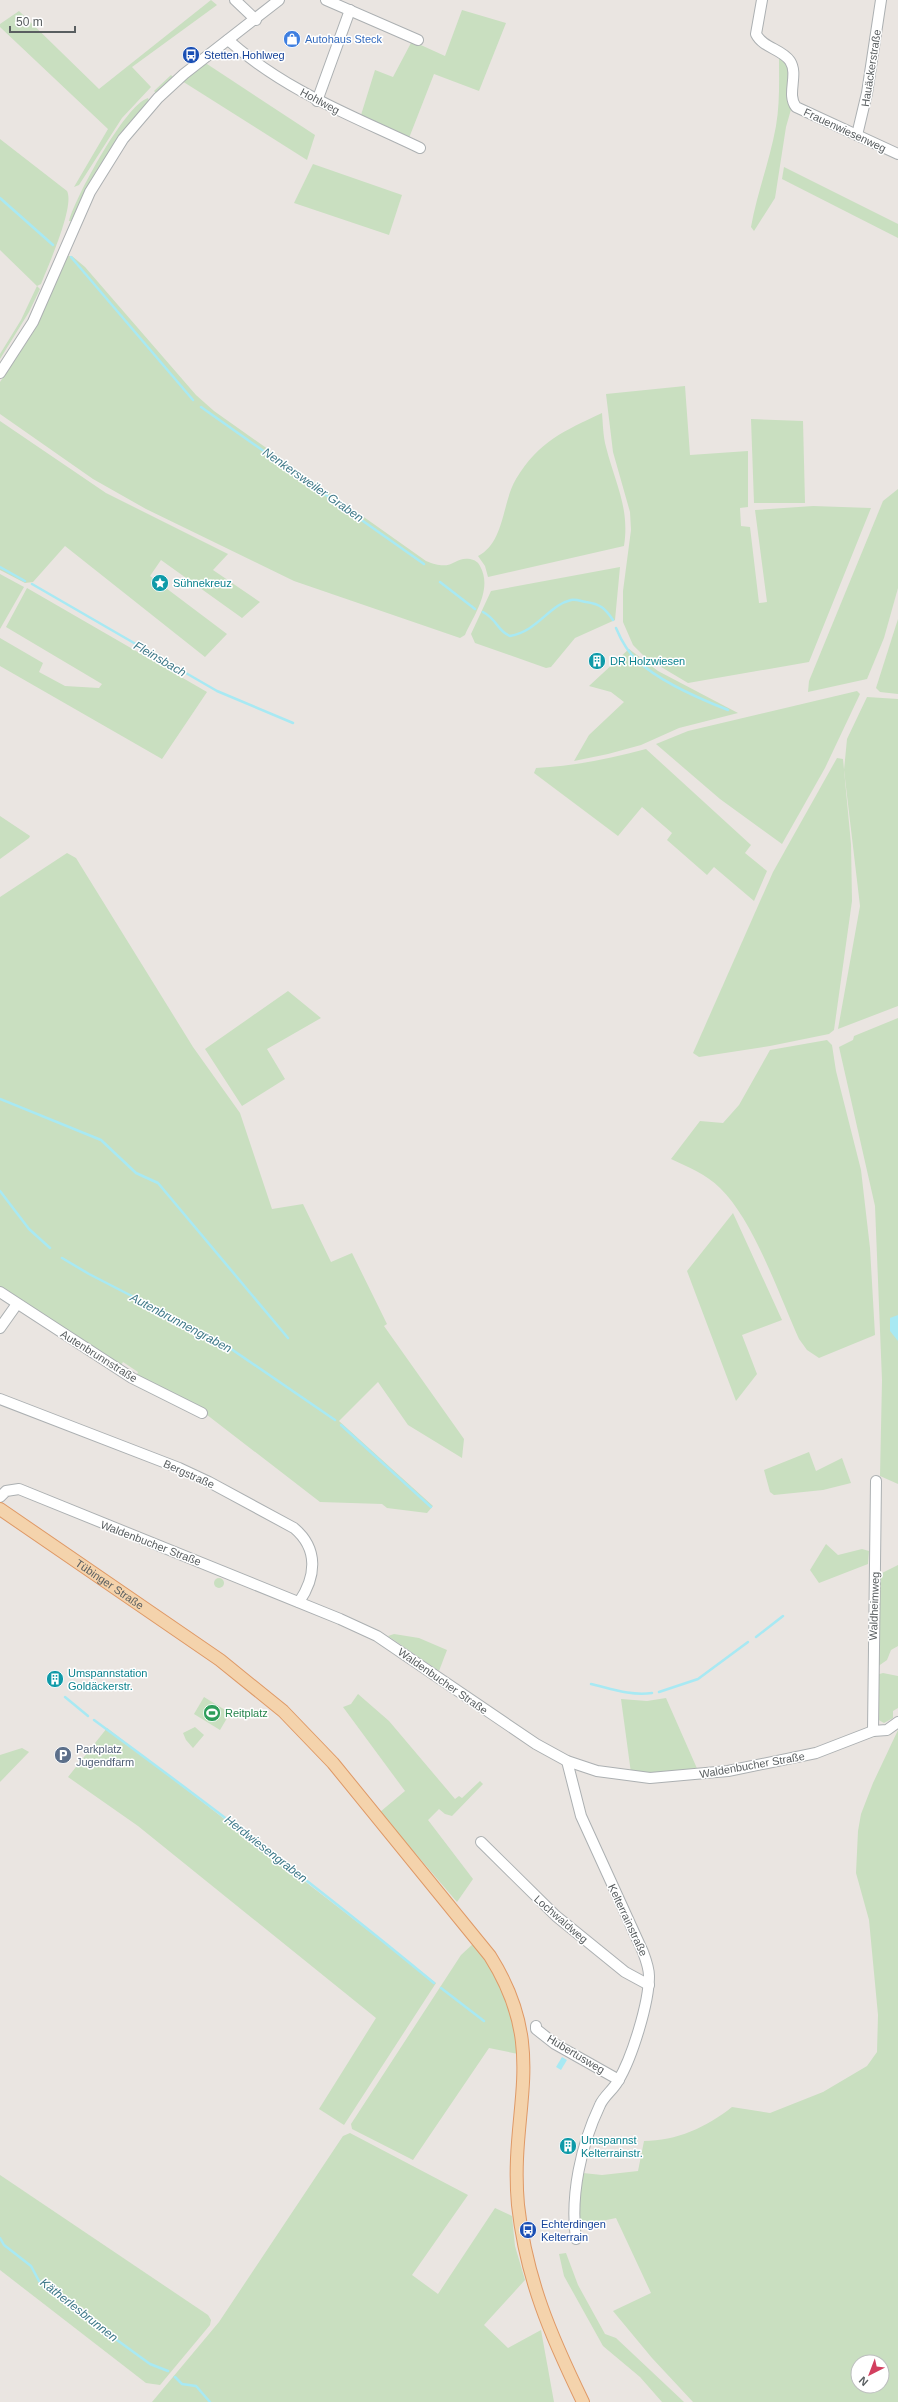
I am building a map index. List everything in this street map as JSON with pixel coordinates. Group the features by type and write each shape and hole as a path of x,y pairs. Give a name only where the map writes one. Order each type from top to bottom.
{"main road":[{"name":"Tübinger Straße","path":"0,1509 220,1660 270,1700 325,1753 475,1934 503,1977 518,2015 524,2054 518,2178 522,2240 540,2308 551,2336 583,2402"}],"street":[{"path":"235,0 256,20"},
{"path":"0,373 33,322 90,192 123,139 142,115 184,74 256,20 279,0"},
{"path":"326,0 418,40"},
{"name":"Frauenwiesenweg","path":"762,0 756,34 761,42 786,57 790,62 793,69 794,104 796,107 898,154"},
{"name":"Hauäckerstraße","path":"857,135 867,93 881,0"},
{"path":"317,101 350,10"},
{"name":"Hohlweg","path":"228,40 249,58 317,101 420,148"},
{"name":"Autenbrunnstraße","path":"0,1292 132,1378 202,1413"},
{"path":"0,1328 17,1304"},
{"name":"Bergstraße","path":"0,1399 179,1468 294,1528 305,1538 312,1557 308,1588 299,1602"},
{"name":"Waldheimweg","path":"873,1731 876,1482"},
{"name":"Waldenbucher Straße","path":"0,1497 6,1491 19,1489 299,1602 377,1636 536,1744 567,1761 597,1771 630,1777 699,1775 796,1758 832,1747 873,1731 886,1730 898,1722"},
{"name":"Kelterrainstraße","path":"567,1761 580,1816 644,1952 649,1974 648,1985 634,2041 619,2080 601,2103 589,2130 574,2203 576,2238"},
{"name":"Lochwaldweg","path":"481,1842 556,1916 625,1972 648,1985"},
{"name":"Hubertusweg","path":"536,2026 536,2029 555,2044 619,2080"}],"green space":[{"path":"211,0 217,5 132,67 151,87 122,118 79,185 74,187 108,129 0,27 0,24 19,11 99,89"},
{"path":"462,10 506,23 479,91 434,74 409,138 361,115 375,70 393,77 412,41 445,56"},
{"path":"779,56 789,63 792,106 786,127 775,198 754,231 751,227 777,117"},
{"path":"204,62 315,135 307,160 182,81"},
{"path":"171,75 173,77 156,93 154,91"},
{"path":"148,98 149,101 105,158 71,221 69,221 81,192 102,153 127,117 138,104"},
{"path":"0,139 67,191 67,209 60,236 41,284 37,286 0,250"},
{"path":"313,164 402,195 389,235 294,203"},
{"path":"784,167 898,224 898,238 782,179"},
{"path":"66,256 72,256 85,267 196,395 214,411 426,561 442,565 448,565 465,559 472,559 477,562 483,575 483,593 481,602 465,635 460,638 294,581 146,509 93,479 0,414 0,382 34,331"},
{"path":"37,286 40,289 29,312 0,359 0,354 21,320"},
{"path":"685,386 690,455 748,451 748,507 740,508 741,526 750,527 759,603 767,602 755,510 813,506 871,508 809,662 688,683 646,658 633,645 623,622 623,591 631,530 630,512 613,452 606,394"},
{"path":"602,413 605,443 623,507 625,520 624,546 488,577 485,566 478,556 487,550 498,532 511,488 525,466 543,446 553,438"},
{"path":"751,419 803,421 805,503 754,503"},
{"path":"0,421 106,493 228,554 213,570 260,602 242,618 161,560 150,576 227,634 205,657 65,546 33,582 25,583 0,570"},
{"path":"898,489 898,588 884,638 867,679 808,692 809,681 883,501"},
{"path":"620,567 615,620 575,638 551,667 546,668 475,643 471,634 491,591"},
{"path":"0,574 24,587 0,629"},
{"path":"27,588 207,692 162,759 0,666 0,638 43,663 39,672 65,686 99,688 102,684 6,627"},
{"path":"898,619 898,694 880,692 876,688"},
{"path":"629,649 658,671 738,713 679,728 641,745 574,761 589,735 624,702 611,692 589,686"},
{"path":"857,691 860,694 825,768 782,844 720,799 656,744 688,731"},
{"path":"867,697 898,699 898,1006 838,1029 860,906 844,770 847,739"},
{"path":"646,749 751,845 745,853 767,871 754,901 714,867 707,875 667,840 672,833 642,807 618,836 534,773 536,768 592,762"},
{"path":"837,758 843,759 851,844 852,901 834,1030 829,1034 770,1046 699,1057 693,1053 773,872"},
{"path":"0,816 30,836 0,859"},
{"path":"67,853 76,858 193,1047 240,1113 272,1209 303,1204 331,1262 352,1253 387,1324 384,1326 464,1439 462,1458 408,1425 378,1382 339,1421 433,1506 427,1513 387,1508 382,1504 320,1502 202,1411 136,1377 138,1372 123,1362 120,1367 0,1288 0,897"},
{"path":"288,991 321,1018 267,1049 285,1079 242,1106 205,1049"},
{"path":"898,1018 898,1484 880,1476 882,1380 875,1206 839,1047 853,1040 854,1036"},
{"path":"827,1040 832,1045 836,1071 861,1170 870,1248 875,1335 819,1358 807,1350 799,1339 765,1259 744,1219 732,1202 715,1183 697,1171 671,1159 700,1121 723,1123 739,1105 770,1050"},
{"path":"733,1213 782,1320 742,1335 757,1374 736,1401 687,1271"},
{"path":"809,1452 816,1471 842,1458 851,1483 823,1490 774,1495 770,1492 764,1470"},
{"path":"826,1544 838,1555 862,1549 869,1551 868,1564 819,1583 810,1570"},
{"path":"898,1565 898,1646 891,1650 887,1660 877,1667 880,1574"},
{"path":"217,1578 221,1578 223,1579 223,1587 217,1588 214,1585 214,1581"},
{"path":"394,1634 419,1638 447,1650 439,1671 388,1636"},
{"path":"883,1673 898,1676 898,1708 893,1711 893,1718 884,1723 877,1719 876,1675"},
{"path":"358,1694 389,1721 455,1799 459,1796 462,1798 480,1781 483,1784 452,1816 445,1814 439,1809 428,1820 473,1879 457,1902 380,1812 405,1791 343,1707 351,1704"},
{"name":"Reitplatz","path":"204,1697 230,1713 220,1730 194,1714"},
{"path":"666,1698 699,1773 631,1773 621,1699 647,1701"},
{"path":"195,1727 204,1735 193,1748 186,1740 183,1733"},
{"path":"107,1728 436,1983 344,2125 319,2109 376,2018 138,1826 68,1777"},
{"path":"898,1730 898,2402 693,2402 652,2358 613,2311 651,2293 616,2218 578,2226 577,2204 583,2173 602,2175 638,2171 644,2141 679,2136 691,2132 712,2121 732,2107 770,2113 823,2092 867,2066 877,2052 878,2015 869,1920 856,1873 858,1831 861,1814 873,1783"},
{"path":"22,1748 29,1752 0,1782 0,1755"},
{"path":"475,1942 502,1986 514,2022 518,2054 489,2048 413,2160 352,2129 351,2124 461,1955"},
{"path":"350,2133 468,2195 412,2275 438,2294 495,2208 512,2216 515,2246 525,2280 484,2325 508,2348 541,2330 554,2402 152,2402 219,2322 343,2136"},
{"path":"0,2175 208,2315 211,2320 210,2325 160,2385 146,2383 0,2270"},
{"path":"566,2253 578,2285 605,2334 616,2338 684,2402 662,2402 640,2377 603,2346 564,2276 559,2254"}],"water":[{"path":"898,1315 898,1341 890,1331 890,1318"},
{"path":"562,2057 567,2060 561,2070 556,2067"}],"waterway":[{"name":"Nenkersweiler Graben","path":"0,198 53,245"},
{"name":"Nenkersweiler Graben","path":"71,257 193,400"},
{"name":"Nenkersweiler Graben","path":"201,407 424,564"},
{"name":"Fleinsbach","path":"0,567 25,581"},
{"name":"Nenkersweiler Graben","path":"440,582 475,609"},
{"name":"Fleinsbach","path":"32,584 217,691 293,723"},
{"name":"Nenkersweiler Graben","path":"483,612 492,618 502,631 510,636 528,629 556,607 571,600 578,600 599,605 613,620"},
{"name":"Nenkersweiler Graben","path":"616,628 628,650 647,669 669,683 705,701 728,710"},
{"path":"0,1099 101,1140 136,1173 158,1183 288,1338"},
{"name":"Autenbrunnengraben","path":"0,1191 29,1229 50,1248"},
{"name":"Autenbrunnengraben","path":"62,1258 89,1274 221,1342 335,1420"},
{"name":"Autenbrunnengraben","path":"341,1425 431,1507"},
{"path":"756,1637 783,1616"},
{"path":"659,1692 698,1679 748,1642"},
{"path":"591,1684 629,1693 652,1693"},
{"name":"Herdwiesengraben","path":"65,1697 88,1716"},
{"name":"Herdwiesengraben","path":"94,1720 266,1849 351,1915 434,1983"},
{"name":"Herdwiesengraben","path":"441,1988 484,2021"},
{"name":"Kätherlesbrunnen","path":"0,2238 4,2245 31,2266 39,2281 66,2303 150,2364 168,2371"},
{"name":"Kätherlesbrunnen","path":"175,2377 182,2384 196,2386 210,2402"}],"place":[{"name":"Autohaus Steck","path":"292,39"},
{"name":"Stetten Hohlweg","path":"191,55"},
{"name":"Sühnekreuz","path":"160,583"},
{"name":"DR Holzwiesen","path":"597,661"},
{"name":"Umspannstation Goldäckerstr.","path":"55,1679"},
{"name":"Reitplatz","path":"212,1713"},
{"name":"Parkplatz Jugendfarm","path":"63,1755"},
{"name":"Umspannst Kelterrainstr.","path":"568,2146"},
{"name":"Echterdingen Kelterrain","path":"528,2230"}]}
